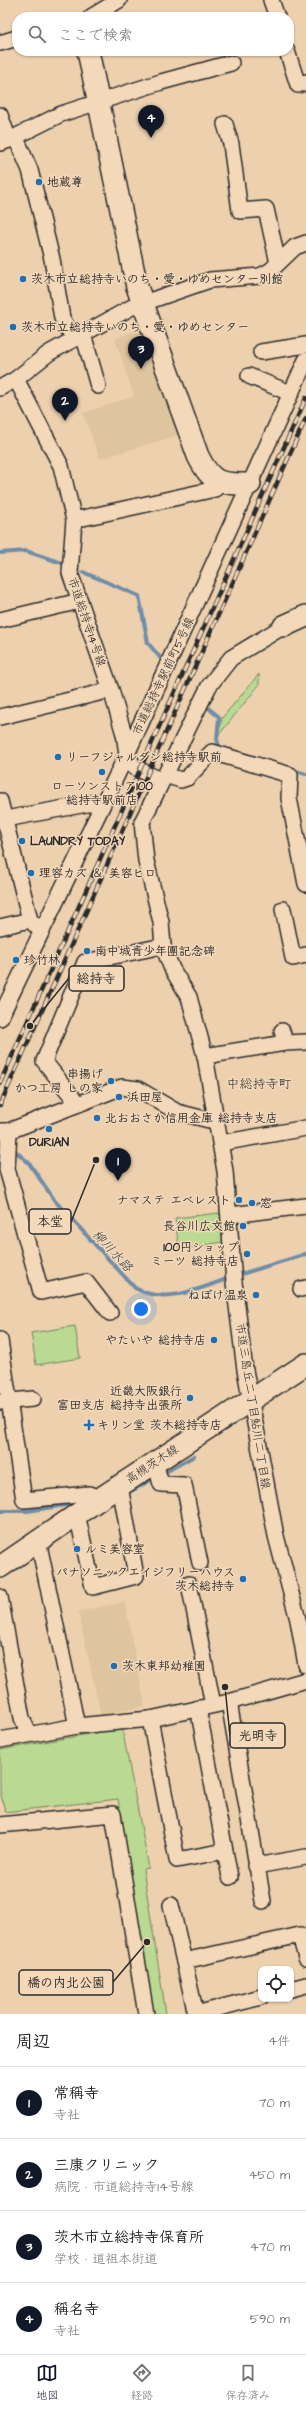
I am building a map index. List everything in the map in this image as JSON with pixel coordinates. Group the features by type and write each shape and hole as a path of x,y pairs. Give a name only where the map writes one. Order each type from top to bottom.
{"street":[{"path":"99,12 119,0"},
{"path":"271,0 275,12"},
{"path":"0,43 12,39"},
{"path":"89,56 100,102 137,287 198,456 206,473 214,480 222,483 250,484"},
{"path":"289,56 298,85 306,82"},
{"path":"8,140 61,114 231,63"},
{"path":"0,115 8,140 30,170 52,259 62,318 79,336 98,386"},
{"path":"225,124 232,144 240,211 266,209 278,262"},
{"path":"0,388 16,379 49,353 143,303 210,280 260,276 295,247 306,243"},
{"path":"261,352 306,345"},
{"name":"市道総持寺駅前町5号線","path":"41,931 127,754 306,360"},
{"path":"249,376 290,393"},
{"name":"市道総持寺14号線","path":"16,379 61,466 74,520 70,573 111,690 124,734 127,754"},
{"path":"74,520 215,489 222,483"},
{"path":"0,620 80,601"},
{"path":"284,626 306,616"},
{"name":"市道三島丘二丁目鮎川二丁目線","path":"284,626 231,658 213,680 142,822 146,861 161,922 163,946 172,969 189,997 205,1056 221,1143 230,1215 234,1282 250,1401 276,1536 298,1620 306,1665"},
{"path":"0,717 111,690"},
{"path":"127,754 134,767 164,778 181,780 187,778 212,752 290,776 289,798 306,884"},
{"path":"0,801 2,819 30,920 41,931 0,1018"},
{"path":"2,819 103,801"},
{"path":"283,909 293,958 306,955"},
{"path":"0,927 30,920"},
{"path":"78,1104 44,1061 85,962 163,946"},
{"path":"205,1056 284,1037 306,1042"},
{"path":"110,1313 86,1282 41,1292 7,1169 5,1131 122,1088 138,1089 178,1112 217,1122"},
{"path":"221,1143 306,1128"},
{"path":"230,1215 306,1206"},
{"path":"0,1346 4,1401 24,1500 89,1494 101,1498"},
{"name":"高槻茨木線","path":"0,1566 306,1364"},
{"path":"4,1401 33,1399"},
{"path":"156,1462 161,1484 184,1485 200,1563"},
{"path":"77,1514 93,1587 136,1576 120,1486"},
{"path":"38,1540 77,1726"},
{"path":"190,1584 213,1705"},
{"path":"0,1597 22,1718 29,1734"},
{"path":"0,1740 77,1726 150,1719 229,1702 306,1680"},
{"path":"229,1702 263,1901"},
{"path":"198,1708 230,1877"},
{"path":"150,1719 177,1860 225,1851"},
{"path":"0,1825 113,1814 146,2014"},
{"path":"256,1866 306,1857"},
{"path":"171,1905 196,2014 258,1998"},
{"path":"184,1962 300,1935 306,1958"},
{"path":"294,1988 306,1985"}],"shaded area":[{"path":"143,327 178,435 100,459 83,413 134,396 115,339"},
{"name":"茨木東邦幼稚園","path":"125,1602 145,1706 101,1715 78,1611"}],"green space":[{"path":"259,674 259,685 218,736 222,718"},
{"path":"219,1213 224,1221 227,1241 179,1250 175,1218"},
{"path":"75,1326 80,1358 36,1365 31,1333"},
{"path":"122,1728 149,1868 143,1869 166,2014 150,2014 118,1799 5,1812 0,1790 0,1750"}],"waterway":[{"path":"0,553 26,551 62,563"},
{"path":"83,572 139,596 148,643 162,660"},
{"path":"206,706 219,717 217,739 220,750"},
{"path":"292,770 306,774"},
{"name":"柳川水路","path":"14,1150 29,1163 55,1201 135,1288 146,1293 158,1295 182,1294 229,1278"},
{"name":"柳川水路","path":"238,1275 306,1254"},
{"path":"162,1474 194,1456"},
{"path":"131,1491 156,1477"},
{"path":"0,1511 27,1511 79,1503"}],"railway":[{"path":"0,1083 306,398"},
{"path":"0,1105 306,418"}],"place":[{"name":"稱名寺","path":"151,138"},
{"name":"地蔵尊","path":"39,182"},
{"name":"茨木市立総持寺いのち・愛・ゆめセンター別館","path":"23,279"},
{"name":"茨木市立総持寺いのち・愛・ゆめセンター","path":"13,327"},
{"name":"茨木市立総持寺保育所","path":"141,369"},
{"name":"三康クリニック","path":"65,421"},
{"name":"リーフジャルダン総持寺駅前","path":"58,757"},
{"name":"ローソンストア100 総持寺駅前店","path":"102,772"},
{"name":"LAUNDRY TODAY","path":"22,841"},
{"name":"理容カズ ＆ 美容ヒロ","path":"31,873"},
{"name":"南中城青少年團記念碑","path":"87,951"},
{"name":"珍竹林","path":"16,960"},
{"name":"総持寺","path":"30,1026"},
{"name":"串揚げ かつ工房 しの家","path":"111,1081"},
{"name":"浜田屋","path":"119,1097"},
{"name":"北おおさか信用金庫 総持寺支店","path":"97,1118"},
{"name":"DURIAN","path":"49,1129"},
{"name":"本堂","path":"96,1160"},
{"name":"常稱寺","path":"118,1181"},
{"name":"ナマステ エベレスト","path":"239,1200"},
{"name":"窓","path":"252,1203"},
{"name":"長谷川広文館","path":"243,1226"},
{"name":"100円ショップ ミーツ 総持寺店","path":"247,1254"},
{"name":"ねぼけ温泉","path":"256,1295"},
{"name":"やたいや 総持寺店","path":"214,1340"},
{"name":"近畿大阪銀行 富田支店 総持寺出張所","path":"190,1398"},
{"name":"キリン堂 茨木総持寺店","path":"89,1425"},
{"name":"ルミ美容室","path":"77,1549"},
{"name":"パナソニックエイジフリーハウス 茨木総持寺","path":"243,1579"},
{"name":"茨木東邦幼稚園","path":"114,1666"},
{"name":"光明寺","path":"225,1687"},
{"name":"橋の内北公園","path":"147,1942"}],"district":[{"name":"中総持寺町","path":"259,1083"}]}
